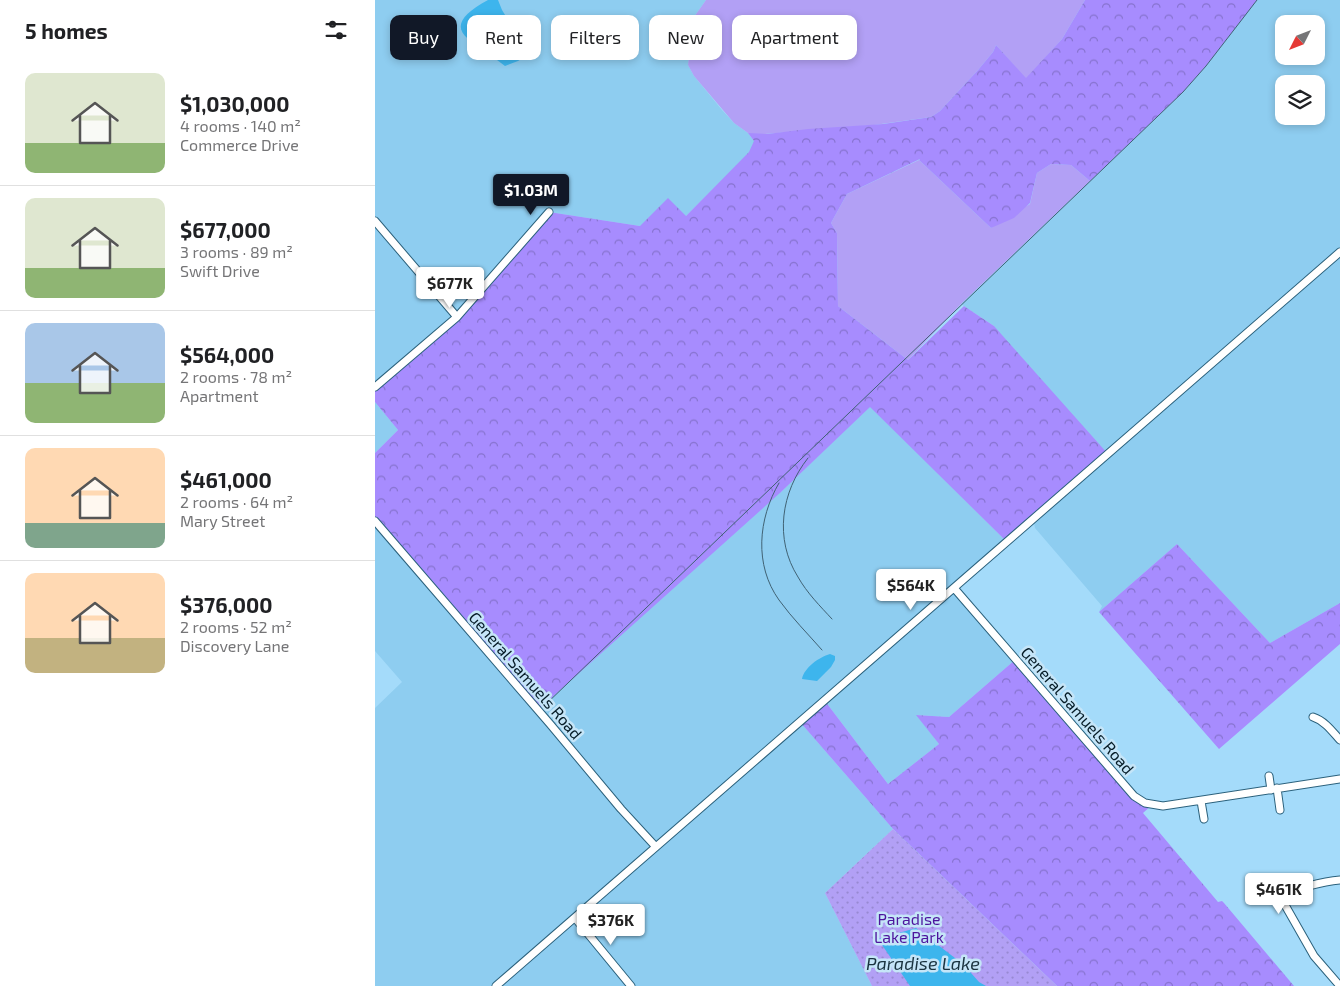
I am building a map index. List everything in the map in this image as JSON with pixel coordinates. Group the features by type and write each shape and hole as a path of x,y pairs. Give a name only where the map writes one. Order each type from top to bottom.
{"street":[{"path":"375,388 457,317 549,212"},
{"path":"375,221 457,317"},
{"path":"496,986 1340,252"},
{"name":"General Samuels Road","path":"375,521 627,816 656,847"},
{"name":"General Samuels Road","path":"954,588 1133,796 1145,803 1159,806 1201,801 1340,779"},
{"path":"1313,717 1326,725 1340,740"},
{"path":"1269,776 1280,810"},
{"path":"1201,801 1204,818"},
{"path":"1338,880 1311,885 1286,894 1281,898 1314,956 1339,986"},
{"path":"575,918 631,986"}],"shaded area":[{"path":"375,0 706,0 695,15 649,15 649,60 689,60 688,65 694,76 722,110 734,123 748,133 757,145 686,216 640,226 549,212 457,317 375,387"},
{"path":"1257,0 1340,0 1340,603 1270,643 1177,544 1099,612 1102,606 1035,528 994,326 961,304 1183,92 1206,66"},
{"path":"375,402 398,430 375,453"},
{"path":"870,406 1007,542 954,588 1016,659 949,717 917,715 939,744 888,784 825,701 800,722 893,829 825,893 872,986 375,986 375,708 402,682 375,651 375,521 781,492"}],"green space":[{"path":"706,0 1085,0 1062,39 1026,79 996,45 993,52 978,70 940,111 931,117 874,125 753,135 734,123 694,76 688,65 689,60 722,60 722,15 695,15"},
{"path":"1085,0 1257,0 1206,66 1183,92 1090,181 1071,165 1051,164 1037,173 1030,203 1014,218 991,228 920,159 847,194 831,223 837,233 838,306 908,360 964,306 994,326 1108,454 1007,542 870,407 781,492 538,710 375,521 375,453 398,430 375,402 375,387 457,317 549,212 640,226 668,198 686,216 749,152 754,141 748,133 767,134 883,124 931,117 940,111 978,70 993,52 996,45 1026,78 1062,39"},
{"path":"919,160 991,228 1030,204 1037,173 1051,164 1071,165 1090,181 961,304 908,360 838,306 837,233 831,223 847,194"},
{"path":"1177,544 1270,643 1340,603 1340,644 1219,749 1099,612"},
{"path":"1016,659 1134,796 1152,805 1143,813 1218,902 1222,901 1224,903 1294,986 1057,986 893,829 800,722 825,701 888,784 939,744 916,715 949,717"},
{"name":"Paradise Lake Park","path":"893,829 1057,986 872,986 825,893"}],"water":[{"path":"488,0 498,0 505,15 467,15"},
{"path":"467,15 467,39 462,32 463,20"},
{"path":"497,60 520,60 518,61 505,66"},
{"path":"830,654 835,656 835,660 831,667 817,681 802,679 803,675 813,664"},
{"name":"Paradise Lake","path":"916,928 964,965 979,982 986,986 910,986 878,939"}],"railway":[{"path":"543,707 1183,92 1206,66 1257,0"},
{"path":"808,458 792,486 784,516 783,532 790,562 802,583 832,619"},
{"path":"779,483 772,497 763,527 762,557 765,572 779,600 822,650"}]}
